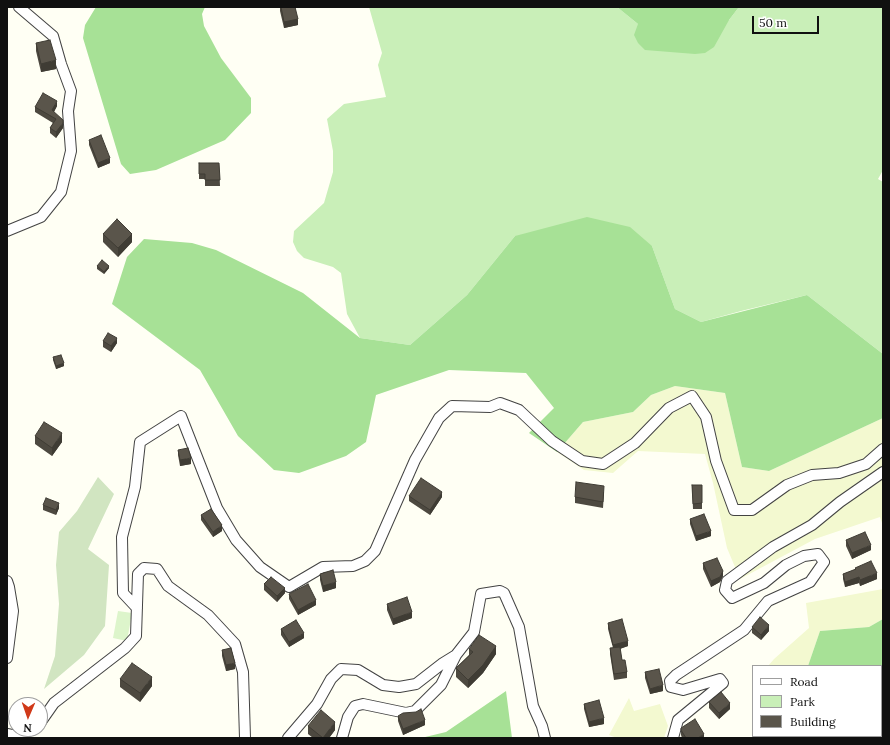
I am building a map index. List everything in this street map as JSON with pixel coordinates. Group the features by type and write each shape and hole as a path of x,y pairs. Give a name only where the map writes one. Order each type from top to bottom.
{"street":[{"path":"7,231 40,217 61,192 71,151 68,110 71,91 53,36 19,7"},
{"path":"137,608 123,593 122,537 136,487 140,442 181,416 217,508 236,540 260,567 289,586 323,567 353,566 365,561 375,551 415,460 439,418 452,406 490,407 500,404 519,410 552,441 582,461 602,464 635,443 668,408 692,396 706,417 716,461 734,510 752,510 787,485 812,475 839,473 866,464 883,449"},
{"path":"673,738 678,720 723,683 720,679 683,690 671,687 670,681 676,675 744,630 768,601 810,582 824,562 818,554 804,556 786,565 764,583 732,598 725,590 727,581 773,547 812,525 840,502 883,472"},
{"path":"48,711 54,702 125,648 136,636 138,574 144,568 157,569 168,586 208,615 236,644 243,672 245,738"},
{"path":"7,581 13,611 7,658"},
{"path":"342,738 348,717 355,706 363,704 406,713 415,711 441,685 456,656 474,632 481,594 500,591 504,593 519,627 533,706 542,726 545,738"},
{"path":"288,738 317,704 331,679 341,669 358,670 383,685 399,687 416,684 443,663 456,656"}],"green space":[{"path":"96,7 205,7 202,14 204,26 221,58 251,98 251,113 225,140 156,170 130,174 121,164 83,38 85,25"},
{"path":"369,7 617,7 638,24 729,20 739,7 883,7 883,170 878,179 883,182 883,354 807,295 701,322 675,309 652,246 515,236 467,295 410,345 360,338 347,314 341,273 333,267 304,258 297,251 293,242 294,231 324,203 333,172 333,151 327,119 344,104 386,97 378,65 382,53"},
{"path":"617,7 739,7 729,20 714,47 705,53 695,54 645,50 638,43 634,35 638,24"},
{"path":"587,217 630,227 652,246 675,309 701,322 807,295 883,354 883,418 769,471 742,467 725,393 675,386 651,395 633,412 583,422 557,452 529,433 554,408 526,373 449,370 376,395 366,442 346,456 299,473 274,470 238,436 200,370 112,304 127,257 144,239 192,243 216,250 303,293 360,338 410,345 467,295 515,236"},
{"path":"675,386 725,393 742,467 769,471 883,418 883,526 880,517 815,539 740,579 727,548 705,454 638,451 613,473 584,470 557,452 583,422 633,412 651,395"},
{"path":"98,477 114,494 88,549 109,565 105,626 84,655 44,689 55,656 59,604 56,565 59,532 77,511"},
{"path":"883,589 883,619 869,627 820,631 808,665 769,665 809,628 806,603"},
{"path":"118,611 132,613 127,641 113,638"},
{"path":"883,619 883,738 760,738 882,737 882,665 808,665 820,631 869,627"},
{"path":"506,691 512,738 421,738 446,732"},
{"path":"629,698 634,711 660,704 668,726 664,738 617,738 609,735"}],"building":[{"path":"281,7 295,7 298,19 284,22"},
{"path":"50,40 56,60 41,64 36,43"},
{"path":"43,93 57,101 52,110 63,120 63,123 56,132 50,128 56,119 35,107"},
{"path":"101,135 110,158 98,163 89,140"},
{"path":"199,163 219,163 220,180 205,180 205,174 199,174"},
{"path":"117,219 132,234 118,248 103,234"},
{"path":"102,260 109,266 104,272 97,266"},
{"path":"108,333 117,338 111,346 103,341"},
{"path":"61,355 64,363 56,366 53,357"},
{"path":"44,422 62,433 52,448 35,436"},
{"path":"188,448 191,458 180,460 178,450"},
{"path":"421,478 442,492 430,510 409,496"},
{"path":"576,482 604,486 603,502 575,497"},
{"path":"692,485 702,485 702,503 693,504"},
{"path":"46,498 59,503 56,510 43,505"},
{"path":"211,509 222,525 213,532 201,515"},
{"path":"704,514 711,531 696,536 690,519"},
{"path":"865,532 871,545 852,553 846,540"},
{"path":"717,558 723,571 720,577 711,581 703,563"},
{"path":"871,561 877,573 860,580 859,577 845,582 843,574"},
{"path":"333,570 336,582 323,586 320,574"},
{"path":"271,577 285,588 277,596 264,584"},
{"path":"308,584 316,600 298,610 289,594"},
{"path":"407,597 412,612 393,619 387,604"},
{"path":"760,617 769,625 761,635 752,627"},
{"path":"622,619 628,641 613,645 608,623"},
{"path":"296,620 304,633 289,642 281,629"},
{"path":"479,635 496,646 483,665 468,680 456,668 473,652 469,649"},
{"path":"620,647 622,660 625,660 627,672 614,674 610,648"},
{"path":"231,648 235,663 226,665 222,650"},
{"path":"132,663 152,677 140,693 120,679"},
{"path":"659,669 663,685 650,689 645,672"},
{"path":"721,692 730,703 719,713 709,702"},
{"path":"599,700 604,718 589,722 584,704"},
{"path":"421,709 425,720 403,729 398,716 403,713 416,712"},
{"path":"321,710 335,722 323,738 308,726"},
{"path":"695,719 704,734 698,738 686,738 681,728"}]}
